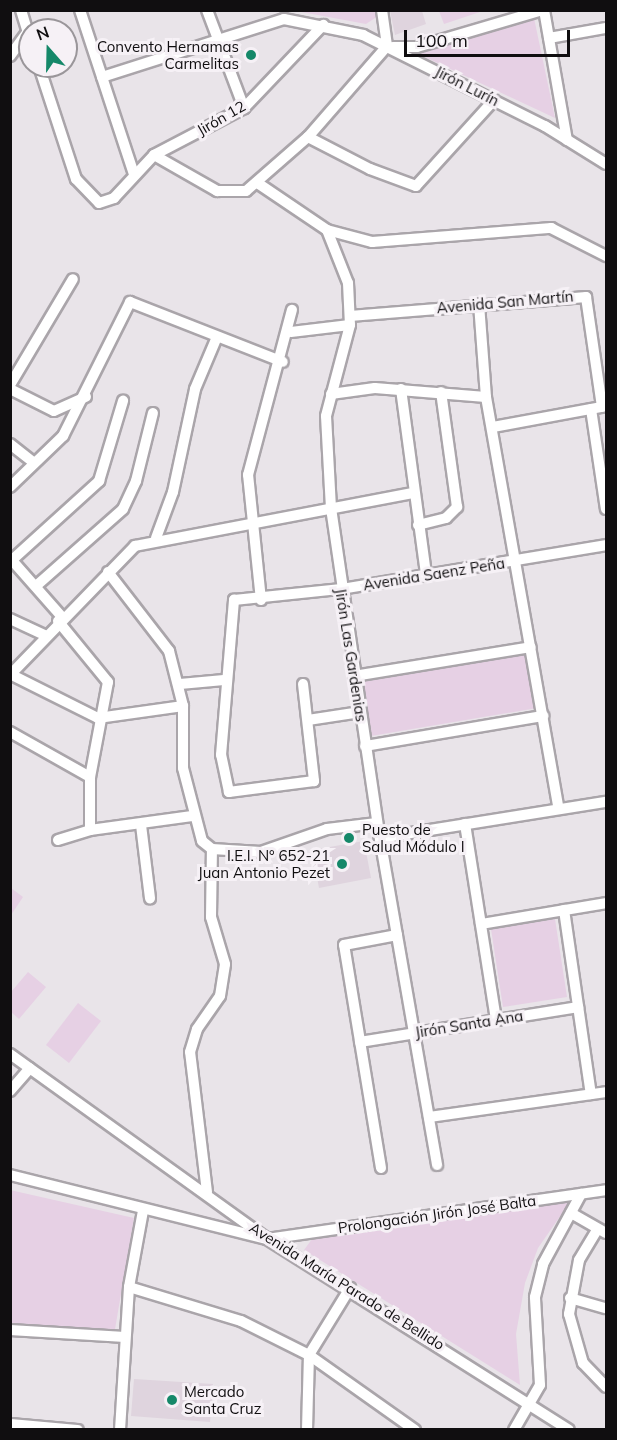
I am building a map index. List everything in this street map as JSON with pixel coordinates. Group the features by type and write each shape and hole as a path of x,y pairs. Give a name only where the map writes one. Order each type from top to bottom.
{"street":[{"path":"80,10 135,174"},
{"path":"207,10 244,108"},
{"path":"154,155 217,191 231,194 259,184 308,137 387,46 382,10"},
{"path":"387,46 417,47 544,10 567,140"},
{"path":"102,77 218,40 280,15"},
{"name":"Jirón Lurín","path":"280,15 323,25 387,46 494,100 606,164"},
{"name":"Jirón 12","path":"43,78 85,192 99,203 114,198 154,155 244,108 323,25"},
{"path":"549,38 606,28"},
{"path":"308,137 370,169 416,186 494,100"},
{"path":"259,184 327,230 372,242 440,241 508,227 551,228 606,256"},
{"name":"Jirón Las Gardenias","path":"327,230 348,283 350,320 331,394 326,425 331,508 340,589 377,823 437,1165"},
{"path":"73,279 10,387 54,411 86,397"},
{"name":"Avenida San Martín","path":"291,333 350,320 479,304 586,297 601,359 600,407 606,509"},
{"path":"10,487 33,462 63,436 86,397 130,302 283,362"},
{"path":"479,304 486,397 559,809"},
{"path":"261,600 251,521 250,460 283,362 291,333 292,310"},
{"path":"156,538 173,492 195,389 217,337"},
{"path":"331,394 401,389 486,397"},
{"path":"401,389 413,493 426,575"},
{"path":"418,525 446,518 457,507 441,392"},
{"path":"90,830 90,777 98,718 108,682 36,586 11,559 99,482 123,401"},
{"path":"493,427 600,407"},
{"path":"36,586 123,509 136,482 153,413"},
{"path":"10,444 33,462"},
{"path":"183,706 98,718 11,674 60,619 135,546 156,538 413,493"},
{"name":"Avenida Saenz Peña","path":"224,681 234,600 261,600 340,589 606,545"},
{"path":"108,572 169,651 180,684 183,706 183,768 195,830 212,849 211,917 225,964 220,996 197,1029 190,1052 207,1192"},
{"path":"10,619 45,635"},
{"path":"354,676 531,647"},
{"path":"180,684 224,681 221,755 229,792 314,781 303,684"},
{"path":"308,720 360,712"},
{"path":"365,746 543,716"},
{"path":"10,732 90,777"},
{"path":"380,838 606,802"},
{"path":"58,840 90,830 141,825 192,816"},
{"path":"212,849 261,852 327,829 377,823"},
{"path":"465,824 496,1020"},
{"path":"141,825 150,898"},
{"path":"481,924 606,903"},
{"path":"564,910 591,1094"},
{"path":"381,1168 344,945 396,935"},
{"name":"Jirón Santa Ana","path":"360,1042 578,1006"},
{"name":"Avenida María Parado de Bellido","path":"10,1054 207,1192 267,1239 532,1401 569,1430"},
{"path":"10,1091 30,1068"},
{"path":"429,1117 606,1092"},
{"path":"10,1176 267,1239"},
{"name":"Prolongación Jirón José Balta","path":"267,1239 606,1190"},
{"path":"514,1430 532,1401 542,1366 535,1298 543,1264 581,1194"},
{"path":"120,1430 129,1287 142,1210"},
{"path":"571,1213 602,1231 579,1260 570,1298 570,1323 583,1363 606,1387"},
{"path":"129,1287 241,1321 309,1355 415,1430"},
{"path":"307,1430 309,1355 350,1288"},
{"path":"570,1298 606,1308"},
{"path":"10,1330 125,1337"},
{"path":"10,1424 78,1430"}],"shaded area":[{"path":"439,10 486,10 444,24 439,11"},
{"path":"296,11 376,11 378,16 366,24"},
{"path":"390,11 422,11 426,24 395,35"},
{"path":"534,18 555,118 412,51"},
{"path":"528,654 537,708 371,736 362,682"},
{"name":"I.E.I. N° 652-21 Juan Antonio Pezet","path":"364,841 371,878 319,888 312,850"},
{"path":"11,888 23,897 11,915"},
{"path":"555,919 567,997 503,1007 491,929"},
{"path":"28,972 46,987 19,1019 11,1012 11,992"},
{"path":"78,1003 101,1021 69,1063 46,1045"},
{"path":"10,1190 134,1218 114,1335 11,1327"},
{"path":"570,1202 538,1248 525,1283 516,1334 520,1385 304,1250 312,1239"},
{"name":"Mercado Santa Cruz","path":"134,1379 213,1384 210,1422 131,1416"}],"place":[{"name":"Convento Hernamas Carmelitas","path":"251,55"},
{"name":"Puesto de Salud Módulo I","path":"349,838"},
{"name":"I.E.I. N° 652-21 Juan Antonio Pezet","path":"342,864"},
{"name":"Mercado Santa Cruz","path":"172,1400"}]}
